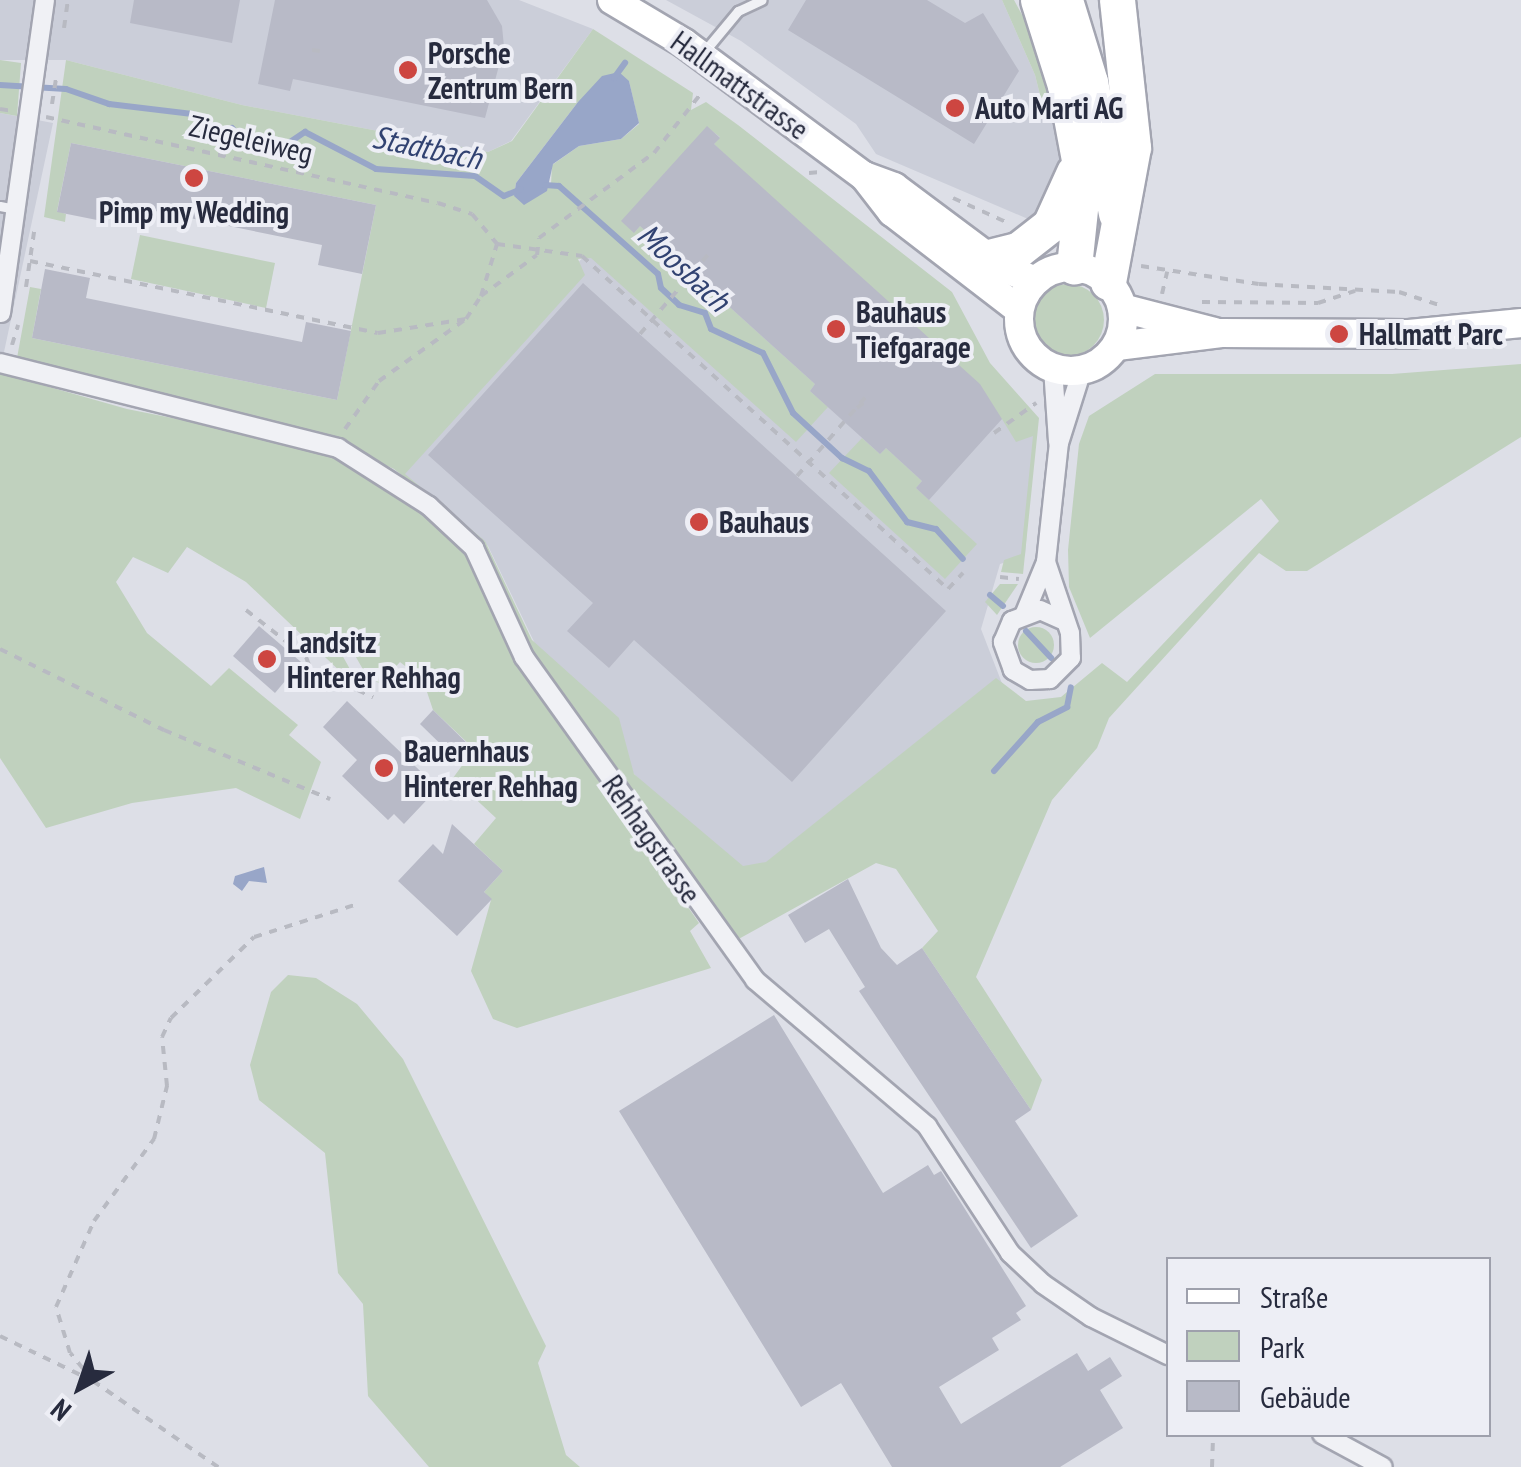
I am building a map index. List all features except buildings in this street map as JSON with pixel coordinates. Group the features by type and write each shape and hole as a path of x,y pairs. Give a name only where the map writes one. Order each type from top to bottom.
{"highway":[{"path":"1038,0 1065,85 1084,205 1074,267"},
{"path":"1065,0 1090,82 1118,224"},
{"path":"1116,0 1133,147 1118,224 1118,284"},
{"path":"989,258 1018,250 1058,216 1077,156"}],"main road":[{"name":"Hallmattstrasse","path":"612,0 702,56 864,176 892,212 1018,309"},
{"name":"Hallmattstrasse","path":"864,176 894,187 989,258 1034,281"},
{"path":"1221,333 1074,267 1034,281 1018,309 1026,346 1053,368 1082,370 1117,346 1221,333 1487,328 1521,323"},
{"path":"1117,346 1118,284"}],"street":[{"path":"2,313 8,208 30,106 46,0"},
{"name":"Rehhagstrasse","path":"0,363 338,448 395,478 474,548 524,657 755,980 927,1126 1010,1252 1043,1284 1091,1317 1166,1354"},
{"path":"1046,562 1062,620 1070,633 1071,658 1050,678 1030,680 1013,670 1003,652 1008,628 1025,613 1046,562 1058,443 1053,368"},
{"path":"1058,443 1082,370"},
{"path":"1025,613 1048,612 1062,620"},
{"path":"1328,1437 1383,1467"}],"lane":[{"path":"702,56 738,11 762,0"}],"path":[{"path":"64,28 68,0"},
{"path":"312,50 320,51"},
{"path":"52,101 56,73"},
{"path":"481,296 532,259 536,246 570,215 654,153 703,91"},
{"name":"Ziegeleiweg","path":"0,109 30,106 438,204 472,214 497,244"},
{"path":"956,200 1026,231"},
{"path":"338,448 355,408 379,381 466,319 481,296 497,244 536,246 582,256 811,457 948,588 963,572"},
{"path":"640,334 712,250"},
{"path":"30,261 378,332 466,319"},
{"path":"1160,302 1167,272"},
{"path":"1118,284 1167,272 1399,292 1487,328"},
{"path":"1200,302 1318,303 1360,289"},
{"path":"797,476 870,395"},
{"path":"994,433 1040,400"},
{"path":"1000,577 1024,580"},
{"path":"246,610 306,657 310,670 344,689 373,697"},
{"path":"0,649 182,738 330,799"},
{"path":"288,678 296,681 310,670"},
{"path":"344,689 358,674"},
{"path":"93,1382 70,1354 56,1307 94,1221 154,1140 167,1086 162,1037 171,1018 254,936 354,904"},
{"path":"0,1336 93,1382 218,1467"},
{"path":"1212,1467 1214,1437"}],"shaded area":[{"path":"0,0 519,0 593,29 511,141 488,152 242,105 66,60 0,60"},
{"path":"666,0 1002,0 1035,75 1047,123 1056,121 1061,173 1035,222 876,154 856,124 741,41"},
{"path":"0,113 53,123 4,352 0,352"},
{"path":"707,119 1035,417 1025,556 1000,564 981,629 1010,704 745,903 551,677 488,546 394,468"}],"green space":[{"path":"1002,0 1014,0 1027,24 1056,121 1047,123 1035,75"},
{"path":"593,29 693,93 691,110 706,102 738,125 952,292 990,363 1039,418 1023,574 1001,572 1004,560 1021,554 1033,436 1016,442 1002,419 714,144 720,137 707,127 634,233 640,226 815,384 810,391 828,407 796,442 591,258 578,259 585,275 405,474 485,541 532,640 619,718 634,774 743,866 766,862 996,678 1026,701 1061,697 1102,663 1127,682 1279,521 1261,499 1090,638 1069,587 1068,550 1079,444 1089,416 1155,374 1392,374 1521,364 1521,437 1307,571 1286,571 1259,553 1109,718 1097,748 1052,800 976,977 1042,1080 1031,1110 922,948 938,931 896,869 876,863 735,941 530,650 487,555 455,518 394,469 326,437 160,401 17,358 30,287 41,289 32,338 337,400 376,205 71,143 57,211 66,214 65,222 44,217 66,60 242,105 488,152 512,141","holes":["629,81 639,124 621,139 579,146 552,165 551,184 514,196 516,183 578,102"]},
{"path":"0,60 21,63 17,116 0,113"},
{"path":"140,235 275,263 266,308 131,279"},
{"path":"1068,284 1093,295 1104,320 1093,345 1068,356 1043,345 1032,320 1043,295"},
{"path":"0,373 127,409 332,450 422,511 468,555 515,657 699,923 690,931 711,968 517,1028 493,1019 471,971 491,900 484,892 503,871 474,844 496,818 453,778 474,749 433,710 423,680 400,662 380,684 365,673 344,636 336,644 351,671 346,677 246,582 187,547 168,573 133,557 116,582 147,633 211,686 229,668 298,725 289,735 321,762 300,819 236,788 132,803 46,828 0,758"},
{"path":"862,438 880,454 886,448 922,481 916,488 977,544 945,579 829,473"},
{"path":"1000,584 1018,584 997,615 985,602"},
{"path":"1036,627 1049,632 1054,645 1049,658 1036,663 1023,658 1018,645 1023,632"},
{"path":"288,975 316,978 357,1004 403,1059 546,1346 538,1363 566,1455 580,1467 429,1467 368,1396 363,1304 338,1273 325,1153 259,1100 250,1065 271,992"}],"water":[{"path":"619,72 629,81 639,123 621,139 579,146 553,164 547,191 524,205 514,196 516,183 602,76"},
{"path":"264,867 267,883 249,881 242,891 233,884 235,876"}],"waterway":[{"name":"Stadtbach","path":"614,78 625,63"},
{"name":"Stadtbach","path":"0,85 66,89 109,104 192,114 217,136 232,128 242,138 287,144 305,132 376,169 475,176 504,196 521,189"},
{"name":"Moosbach","path":"545,185 559,186 658,274 661,288 679,305 705,313 711,329 763,353 793,413 842,458 869,471 907,522 936,529 963,559"},
{"name":"Moosbach","path":"990,595 1003,606"},
{"name":"Moosbach","path":"1026,631 1051,658"},
{"name":"Moosbach","path":"994,771 1038,722 1067,707 1071,687"}],"place":[{"name":"Porsche Zentrum Bern","path":"408,70"},
{"name":"Auto Marti AG","path":"955,108"},
{"name":"Pimp my Wedding","path":"194,178"},
{"name":"Bauhaus Tiefgarage","path":"836,329"},
{"name":"Hallmatt Parc","path":"1339,334"},
{"name":"Bauhaus","path":"699,522"},
{"name":"Landsitz Hinterer Rehhag","path":"267,659"},
{"name":"Bauernhaus Hinterer Rehhag","path":"384,768"}]}
